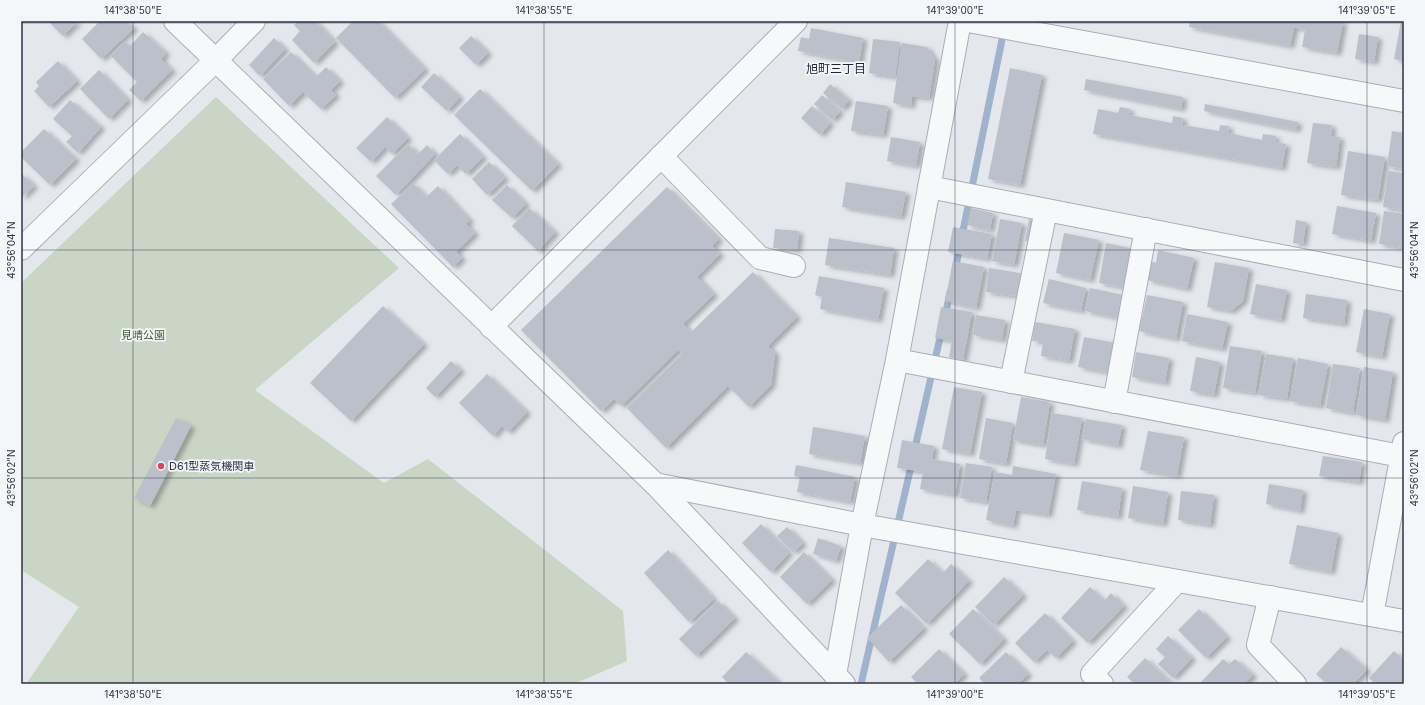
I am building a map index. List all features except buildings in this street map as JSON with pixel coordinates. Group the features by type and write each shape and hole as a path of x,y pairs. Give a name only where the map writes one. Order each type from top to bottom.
{"street":[{"path":"175,21 655,484 839,680"},
{"path":"21,249 215,61 254,21"},
{"path":"491,327 796,21"},
{"path":"839,680 862,525 897,360 960,21"},
{"path":"968,21 1404,101"},
{"path":"661,156 760,258 794,266"},
{"path":"929,187 1404,280"},
{"path":"1011,382 1046,210"},
{"path":"1114,402 1146,229"},
{"path":"897,360 1114,402 1402,449 1372,615"},
{"path":"655,484 862,525 1404,621"},
{"path":"1102,684 1092,674 1177,581"},
{"path":"1270,597 1258,645 1295,684"}],"green space":[{"name":"見晴公園","path":"216,97 399,268 255,390 384,483 428,459 623,611 627,661 574,684 26,684 79,607 21,570 21,283"}],"waterway":[{"path":"955,270 1004,30"},
{"path":"945,317 950,292"},
{"path":"914,452 942,329"},
{"path":"861,684 912,462"}],"place":[{"name":"D61型蒸気機関車","path":"161,466"}],"district":[{"name":"旭町三丁目","path":"836,69"}]}
